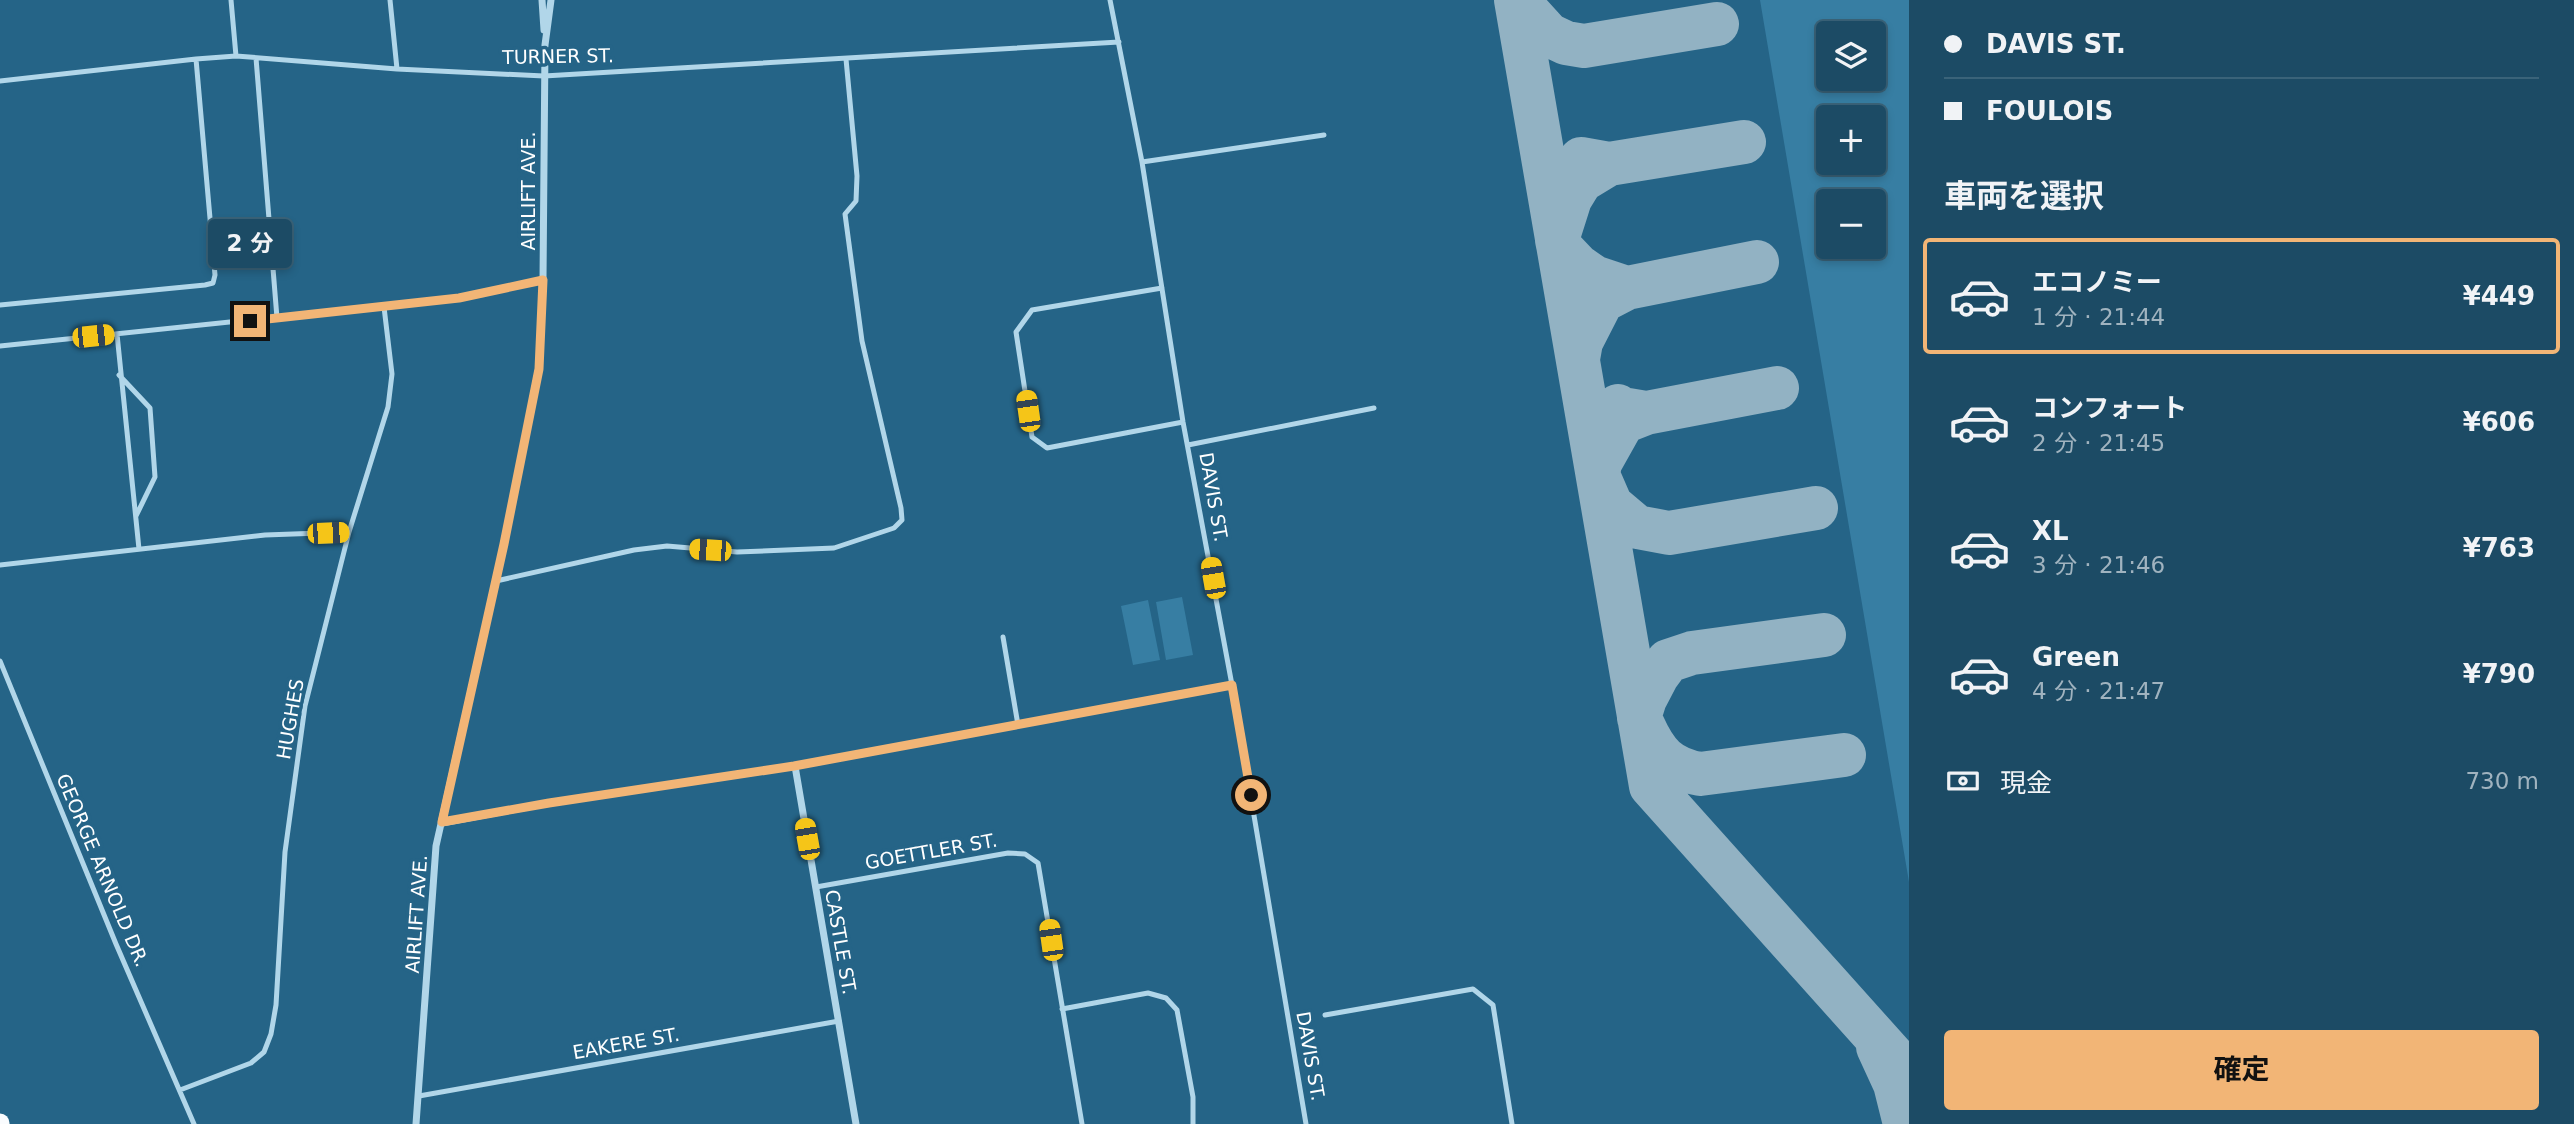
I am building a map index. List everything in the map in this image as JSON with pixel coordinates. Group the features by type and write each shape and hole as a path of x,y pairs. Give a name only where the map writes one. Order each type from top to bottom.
{"street":[{"name":"AIRLIFT AVE.","path":"541,0 545,45"},
{"name":"AIRLIFT AVE.","path":"416,1124 436,846 496,581 539,369 543,280 544,75 551,0"},
{"path":"442,822 794,766 1232,685"},
{"name":"CASTLE ST.","path":"794,766 856,1124"}],"lane":[{"path":"231,0 236,57"},
{"path":"390,0 397,69"},
{"name":"DAVIS ST.","path":"1110,0 1143,162 1183,422 1232,685 1306,1124"},
{"name":"TURNER ST.","path":"0,81 236,57 397,69 544,75 1119,42"},
{"path":"256,58 277,318"},
{"path":"0,305 213,283 215,275 196,59"},
{"path":"496,581 634,550 667,546 737,552 834,548 894,528 902,520 862,341 845,214 856,201 857,176 846,59"},
{"path":"1143,162 1324,135"},
{"path":"0,346 459,298 543,280"},
{"path":"1162,288 1032,310 1016,332 1032,437 1047,448 1183,422"},
{"name":"HUGHES","path":"180,1090 251,1063 264,1052 271,1034 276,1005 285,852 305,706 349,532 388,407 392,374 384,307"},
{"path":"117,334 119,375 139,549"},
{"path":"119,375 150,408 155,477 135,517"},
{"path":"1188,445 1374,408"},
{"path":"0,565 265,536 349,532"},
{"path":"1003,637 1018,725"},
{"name":"GEORGE ARNOLD DR.","path":"0,661 116,944 194,1124"},
{"name":"GOETTLER ST.","path":"816,887 1008,853 1025,854 1038,863 1082,1124"},
{"path":"1325,1015 1473,989 1493,1005 1512,1124"},
{"path":"1062,1009 1148,993 1166,998 1177,1010 1193,1097 1193,1124"},
{"name":"EAKERE ST.","path":"419,1096 839,1021"}],"shaded area":[{"path":"1760,0 1909,0 1909,882"},
{"path":"1182,597 1193,655 1166,660 1156,602"},
{"path":"1148,600 1160,660 1133,665 1121,606"}],"taxiway":[{"path":"1516,0 1651,786 1909,1074"},
{"path":"1517,0 1549,35 1566,43 1584,46 1717,24"},
{"path":"1581,159 1609,164 1744,142"},
{"path":"1609,164 1581,181 1570,199 1557,240 1558,245 1578,266 1594,277 1627,288 1757,262"},
{"path":"1578,359 1581,342 1602,301 1627,288"},
{"path":"1618,406 1646,413 1777,388"},
{"path":"1646,413 1623,422 1600,463 1598,475 1611,505 1637,527 1669,533 1816,508"},
{"path":"1639,718 1645,699 1668,661 1692,653 1824,635"},
{"path":"1643,725 1664,758 1679,768 1700,774 1844,755"},
{"path":"1878,1047 1895,1084 1905,1124"}],"route":[{"path":"250,321 459,298 543,280 539,369 504,544 442,822 794,766 1232,685 1251,795"}]}
